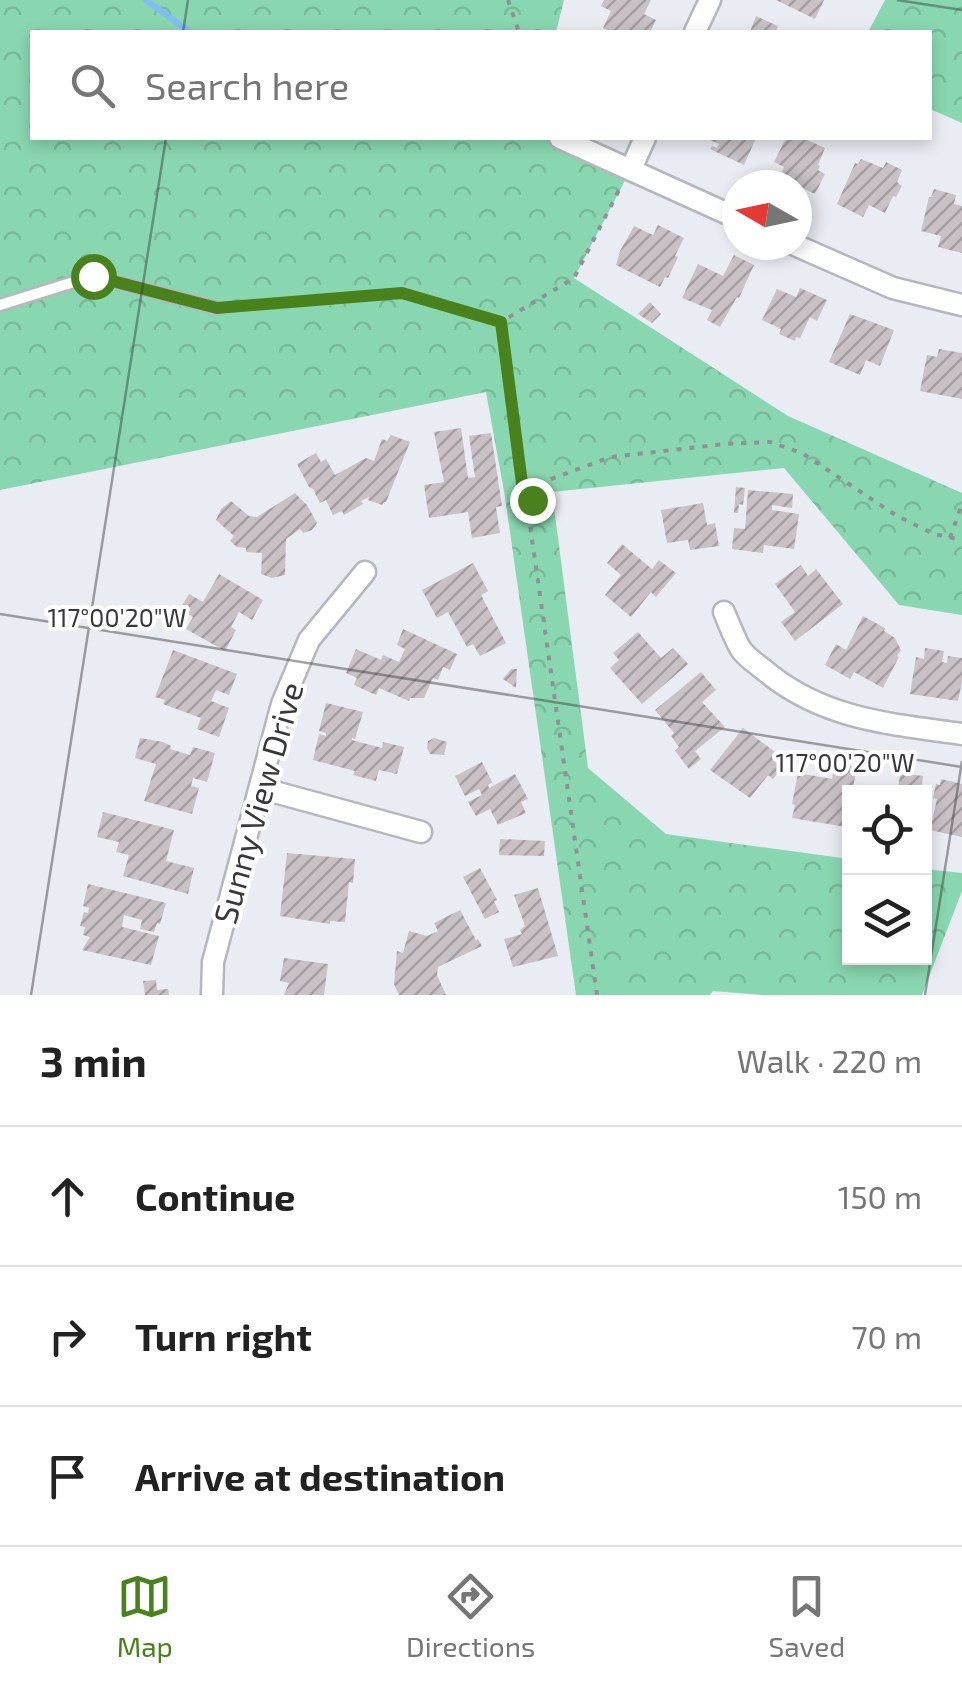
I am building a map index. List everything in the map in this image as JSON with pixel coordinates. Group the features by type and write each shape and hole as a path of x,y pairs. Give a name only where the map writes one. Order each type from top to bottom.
{"street":[{"path":"696,30 710,0"},
{"path":"565,140 722,211"},
{"path":"630,169 644,140"},
{"path":"812,252 894,288 962,305"},
{"name":"Sunny View Drive","path":"212,995 213,962 282,704 309,640 366,572"},
{"path":"724,612 742,652 788,689 823,707 885,724 962,734"},
{"path":"260,788 421,832"}],"lane":[{"path":"0,305 93,276 217,308"}],"path":[{"path":"508,0 518,30"},
{"path":"217,308 402,293 501,322 574,278 630,169"},
{"path":"501,322 597,995"},
{"path":"526,514 538,490 551,479 611,457 770,442 802,453 896,516 934,534 962,540"},
{"path":"950,538 962,504"}],"green space":[{"path":"0,0 564,0 556,30 30,30 30,140 565,140 631,169 574,278 788,416 962,493 962,615 899,605 784,468 552,492 588,768 666,834 842,858 842,965 932,965 932,870 962,873 962,891 922,995 763,995 713,991 710,995 576,995 505,497 486,392 0,490"},
{"path":"885,0 962,0 962,123 932,110 932,30 869,30"}],"building":[{"path":"604,0 651,0 644,14 656,20 651,30 607,30 603,28 611,11 601,6"},
{"path":"776,0 824,0 815,19"},
{"path":"756,16 778,26 777,30 751,30"},
{"path":"710,140 755,140 744,165 710,149 719,144"},
{"path":"785,140 807,140 825,148 818,170 825,174 815,194 812,170 783,170 784,167 774,162"},
{"path":"861,159 883,168 886,162 902,170 897,182 902,186 885,213 869,205 863,217 837,204 855,163"},
{"path":"934,189 956,195 954,204 962,206 962,253 938,247 941,236 921,231"},
{"path":"658,225 684,238 668,278 660,287 616,265 634,226 653,235"},
{"path":"731,260 754,265 720,327 707,320 712,310 682,298 698,264 723,276"},
{"path":"800,288 827,300 817,321 810,317 795,341 762,320 777,289 796,297"},
{"path":"650,302 661,314 652,323 638,314"},
{"path":"850,314 894,330 880,366 866,360 860,375 829,362"},
{"path":"939,349 962,353 962,399 920,391 927,355 937,357"},
{"path":"461,428 468,478 475,477 469,436 491,433 502,506 496,507 500,533 472,538 468,512 429,518 424,485 444,482 434,432"},
{"path":"391,435 410,442 386,502 382,505 368,500 369,497 344,515 342,511 333,515 326,500 320,503 297,464 316,453 321,462 326,459 335,475 366,458 374,461 382,439 387,441"},
{"path":"736,487 745,488 743,505 739,504 738,513 734,513"},
{"path":"748,490 793,494 792,508 772,505 772,510 799,514 794,549 764,545 763,553 732,549 734,528 745,529"},
{"path":"295,493 317,523 312,530 303,533 300,529 286,539 285,575 272,578 261,574 262,553 237,547 230,541 234,536 216,520 231,501 249,516 257,517"},
{"path":"703,503 707,525 715,523 719,546 690,550 688,540 667,543 661,510"},
{"path":"622,544 652,569 659,560 676,573 656,597 651,592 631,617 605,595 621,575 607,563"},
{"path":"473,563 488,591 481,595 506,643 480,656 473,644 467,647 448,612 437,618 422,590"},
{"path":"801,565 808,576 816,569 843,604 795,641 781,622 795,612 775,584"},
{"path":"219,574 263,600 252,620 239,612 231,627 236,630 225,651 186,629 193,617 180,609 189,594 203,602"},
{"path":"863,616 885,628 901,650 883,688 854,672 850,679 825,665 836,644 846,650"},
{"path":"403,629 457,654 450,670 443,667 424,698 409,701 379,688 376,695 354,685 357,678 346,673 356,649 381,660 383,655 399,662 405,649 397,645"},
{"path":"638,632 661,658 673,648 688,664 642,704 610,668 619,660 613,653"},
{"path":"925,648 944,651 942,662 947,663 948,656 962,658 958,701 910,694 916,657 924,659"},
{"path":"173,650 237,674 229,695 216,690 211,701 229,708 219,737 197,729 201,718 163,704 165,700 155,697"},
{"path":"511,669 517,669 516,688 503,679"},
{"path":"701,672 716,690 702,702 725,727 695,751 701,759 689,769 675,751 679,747 671,736 674,733 655,710"},
{"path":"326,703 363,712 352,740 382,748 383,742 404,747 397,774 379,770 376,781 313,760 319,734 326,736 319,731"},
{"path":"743,728 787,761 773,779 768,775 750,798 710,770"},
{"path":"140,738 163,742 170,749 190,755 193,747 215,753 207,782 193,778 191,786 199,788 192,814 144,801 156,764 135,758"},
{"path":"434,738 447,742 444,755 430,754 428,741"},
{"path":"482,762 492,782 489,788 515,774 528,799 521,802 526,813 498,825 490,809 476,816 468,802 482,795 479,789 465,796 455,776"},
{"path":"835,763 857,767 854,785 842,785 842,826 792,818 798,773 832,779"},
{"path":"900,773 923,776 922,785 899,785"},
{"path":"941,779 962,784 962,837 932,830 937,799 933,798 936,784 940,785"},
{"path":"103,812 174,830 166,861 194,868 188,894 123,876 129,855 116,852 119,842 97,837"},
{"path":"500,839 545,841 544,856 499,855"},
{"path":"287,853 355,859 345,922 330,924 280,916"},
{"path":"480,868 499,912 485,919 463,877"},
{"path":"88,884 166,903 154,932 140,929 142,920 124,915 122,927 159,936 151,965 82,950 90,937 83,935 85,927 80,926 89,908 83,906"},
{"path":"538,888 558,956 513,967 504,939 522,934 520,930 525,926 514,895"},
{"path":"460,910 482,946 438,967 437,975 446,995 399,995 394,984 397,951 403,953 409,931 427,936 438,931 434,923"},
{"path":"284,958 328,964 324,995 284,995 289,983 280,981"},
{"path":"156,980 157,990 168,989 169,995 145,995 143,981"}],"waterway":[{"path":"146,0 187,30"}],"route":[{"path":"93,276 217,308 402,293 501,322 526,514 532,500"}]}
